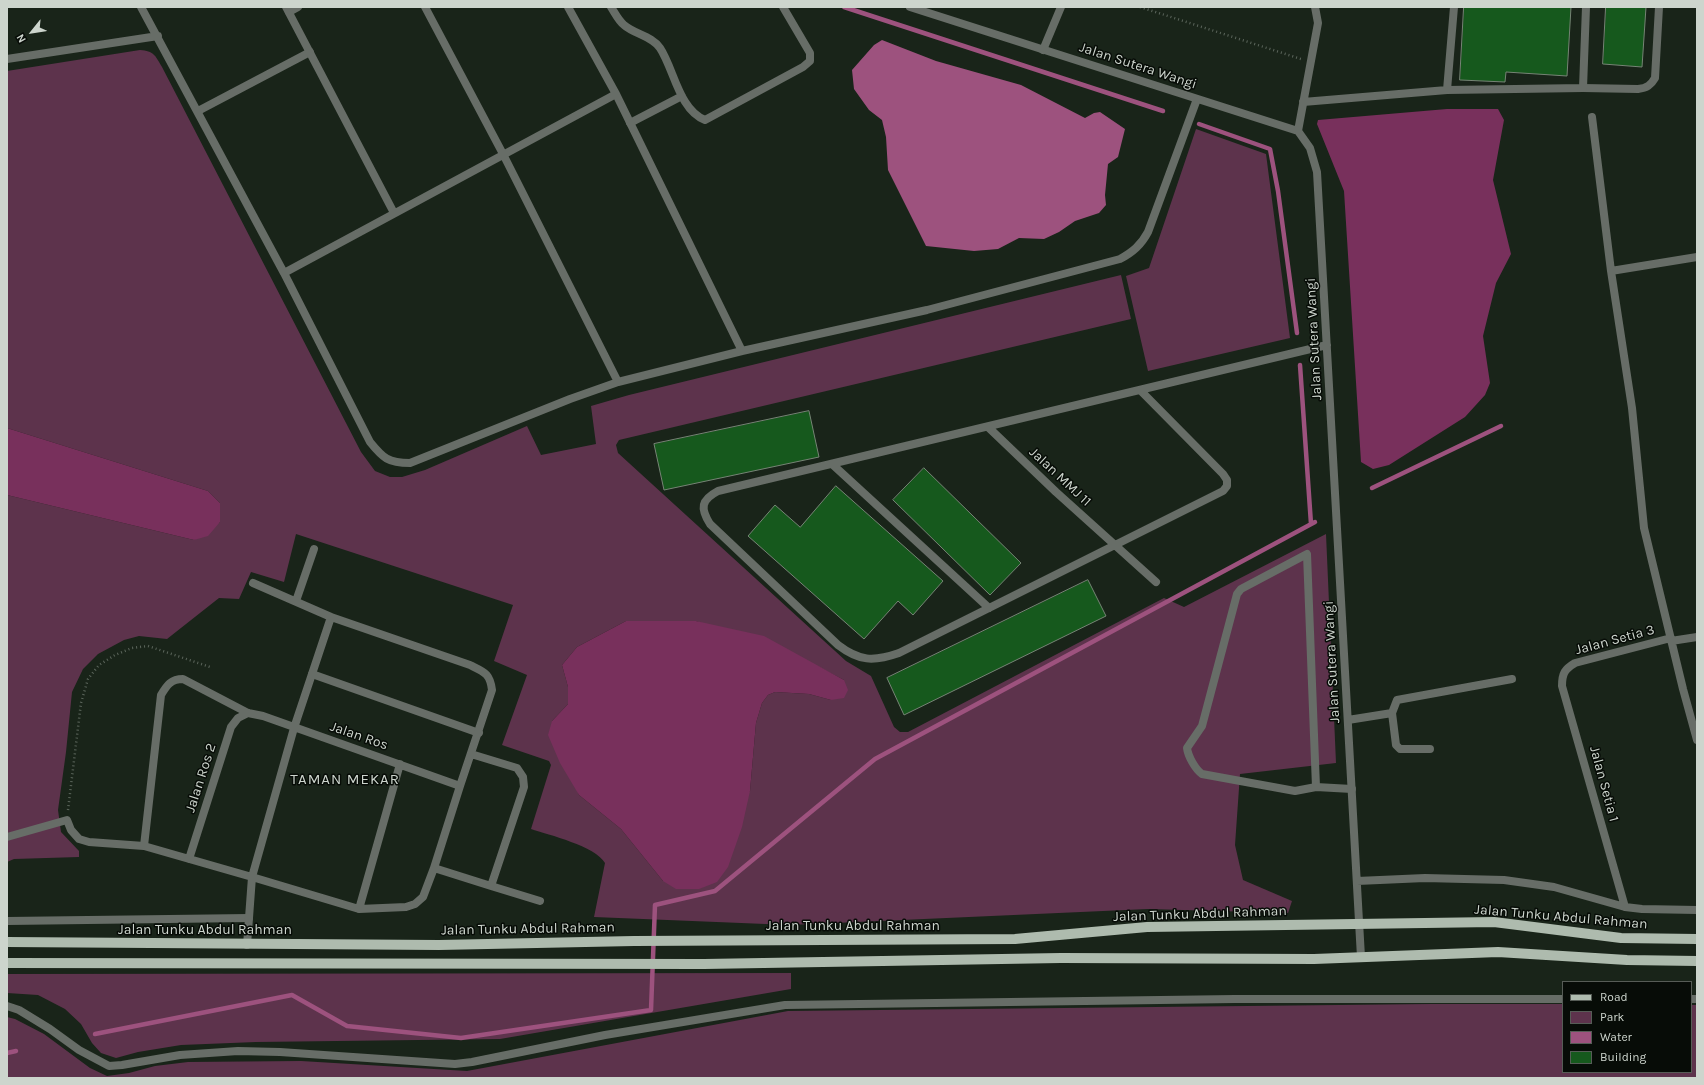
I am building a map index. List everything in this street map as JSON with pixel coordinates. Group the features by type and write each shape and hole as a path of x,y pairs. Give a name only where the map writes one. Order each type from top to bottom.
{"main road":[{"name":"Jalan Tunku Abdul Rahman","path":"7,942 439,945 634,941 1015,939 1147,927 1494,922 1621,938 1697,939"},
{"path":"7,963 704,964 1061,958 1314,959 1498,952 1627,960 1697,961"}],"street":[{"path":"141,7 158,36 284,273 370,442 382,457 396,463 410,463 570,399 618,382 742,351 927,310 1107,264 1120,259 1132,253 1142,243 1148,232 1197,99"},
{"path":"298,7 287,9 394,213"},
{"path":"425,7 503,154 618,382"},
{"path":"568,7 616,94 742,351"},
{"path":"611,7 624,26 656,42 660,47 690,111 697,117 704,120 803,67 810,61 810,53 783,7"},
{"name":"Jalan Sutera Wangi","path":"910,7 1298,131 1310,148 1317,172 1362,957"},
{"path":"1043,50 1061,7"},
{"path":"1298,131 1318,23 1315,7"},
{"path":"1447,90 1454,7"},
{"path":"1583,88 1586,7"},
{"path":"1304,102 1447,90 1645,88 1652,84 1655,78 1659,7"},
{"path":"7,59 158,36"},
{"path":"198,111 310,52"},
{"path":"284,273 616,94"},
{"path":"630,122 682,96"},
{"path":"1592,117 1611,271 1632,408 1644,528 1697,740"},
{"path":"1611,271 1697,257"},
{"path":"1140,390 1223,474 1227,480 1227,486 1223,491 899,653 883,659 865,659 849,653 838,645 710,524 704,515 703,504 708,496 718,491 1327,345"},
{"name":"Jalan MMJ 11","path":"988,427 1056,492 1156,582"},
{"path":"832,464 989,608"},
{"path":"296,601 314,549"},
{"path":"1316,787 1307,554 1241,589 1237,594 1202,726 1187,748 1198,771 1202,774 1295,791 1316,787 1352,789"},
{"path":"7,837 67,820 71,830 78,839 89,842 144,846 359,909 406,908 415,904 423,897 479,733 492,690 491,680 484,672 470,665 331,617 253,583"},
{"path":"247,944 252,877 294,728 331,617"},
{"name":"Jalan Setia 3","path":"1566,668 1575,662 1671,640 1697,637"},
{"name":"Jalan Setia 1","path":"1566,668 1562,676 1562,686 1625,907"},
{"path":"312,674 479,733"},
{"name":"Jalan Ros","path":"144,846 161,695 168,684 176,679 183,679 248,713 263,716 460,786"},
{"path":"1430,749 1400,749 1396,745 1392,713 1397,700 1512,679"},
{"name":"Jalan Ros 2","path":"188,859 231,727 238,718 248,713"},
{"path":"1348,720 1392,713"},
{"path":"471,754 517,768 523,777 524,787 491,886"},
{"path":"359,909 400,764"},
{"path":"434,868 540,901"},
{"path":"1357,881 1426,878 1504,880 1554,887 1625,907 1642,909 1697,910"},
{"path":"7,921 249,918"},
{"path":"7,1006 19,1010 50,1029 79,1050 109,1066 180,1055 238,1050 455,1064 785,1005 1235,999 1562,999"}],"path":[{"path":"1140,7 1311,62"},
{"path":"67,820 81,703 88,679 99,665 114,655 132,648 148,646 210,667"}],"green space":[{"path":"140,50 148,51 154,54 158,59 361,452 375,471 390,477 402,477 425,470 527,426 541,455 596,444 591,406 629,395 1121,275 1131,319 619,440 616,445 618,453 846,661 871,676 894,727 900,732 908,732 1164,598 1184,607 1326,534 1336,763 1240,774 1235,845 1243,880 1292,901 1288,913 1148,909 790,925 594,917 605,863 592,851 582,846 531,829 551,765 549,761 502,745 527,675 494,661 513,605 296,534 284,582 251,572 239,599 219,598 167,639 139,636 124,640 98,654 83,669 72,692 58,810 61,832 79,851 79,857 14,859 7,862 7,495 194,540 220,522 220,503 208,491 7,428 7,71","holes":["626,621 696,621 819,667 844,680 831,700 809,694 775,692 768,695 762,703 756,723 750,791 663,881 621,829 579,795 552,721 568,704 568,687 562,665 577,647"]},
{"path":"1196,129 1266,154 1290,338 1148,371 1126,276 1149,268"},
{"path":"791,973 791,989 500,1039 256,1042 181,1045 138,1052 116,1058 101,1053 92,1043 81,1024 65,1009 38,995 7,993 7,974"},
{"path":"1562,1004 1562,1073 1692,1073 1692,1005 1697,1005 1697,1078 7,1078 7,1017 15,1019 44,1034 90,1068 107,1076 129,1073 155,1066 188,1062 301,1061 467,1071 788,1011"}],"shaded area":[{"path":"1447,109 1498,109 1504,120 1493,180 1511,254 1496,283 1483,336 1490,383 1485,395 1465,417 1389,465 1373,469 1361,462 1344,191 1317,124 1318,120"},
{"path":"7,428 208,491 220,503 220,522 208,536 194,540 7,495"},
{"path":"626,621 696,621 764,636 844,680 848,690 844,698 831,700 809,694 775,692 768,695 762,703 756,723 750,791 742,827 728,867 717,882 699,889 676,889 663,881 621,829 579,795 560,763 548,735 552,721 568,704 568,687 562,665 577,647"}],"water":[{"path":"882,40 936,61 1021,85 1085,118 1094,113 1100,112 1125,129 1118,157 1108,164 1105,195 1106,205 1099,213 1075,221 1059,232 1044,239 1019,238 998,249 974,251 926,246 888,170 886,137 882,120 869,110 854,89 852,70 874,45"}],"building":[{"path":"1464,7 1571,7 1567,76 1506,72 1505,82 1460,80"},
{"path":"1606,7 1646,7 1642,67 1603,64"},
{"path":"809,411 819,457 664,490 654,444"},
{"path":"924,468 1021,563 990,595 893,500"},
{"path":"836,486 943,581 913,615 898,601 864,639 748,536 775,505 800,527"},
{"path":"1088,580 1106,616 904,715 887,678"}],"waterway":[{"path":"844,7 1163,111"},
{"path":"1199,124 1270,149 1278,191 1297,333"},
{"path":"1300,365 1311,524"},
{"path":"1372,488 1501,426"},
{"path":"95,1034 292,995 347,1026 461,1038 651,1010 655,905 715,891 875,759 1315,522"},
{"path":"7,1053 16,1051"}],"district":[{"name":"TAMAN MEKAR","path":"345,780"}]}
